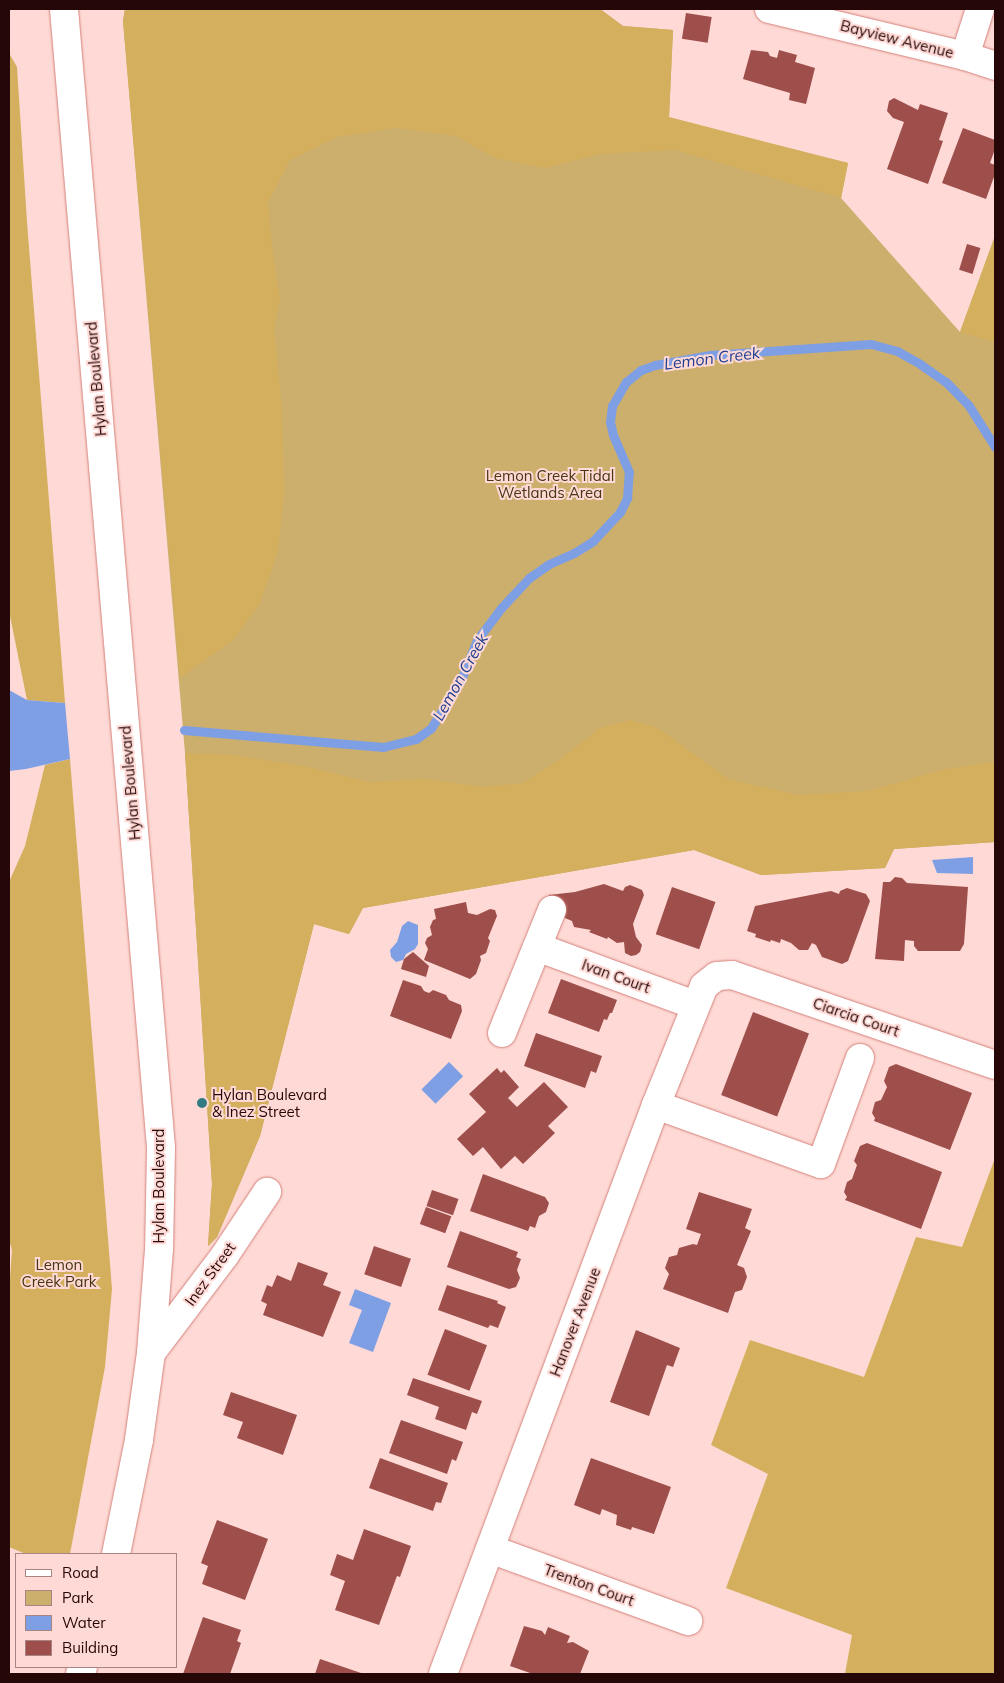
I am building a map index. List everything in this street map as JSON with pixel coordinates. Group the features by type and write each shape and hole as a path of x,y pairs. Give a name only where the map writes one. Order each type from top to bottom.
{"street":[{"name":"Hylan Boulevard","path":"64,9 135,849 154,1047 161,1148 159,1249 151,1353 136,1459 116,1553"},
{"name":"Bayview Avenue","path":"769,9 965,56 995,66"},
{"path":"965,56 980,9"},
{"path":"502,1033 552,910"},
{"name":"Ivan Court","path":"537,947 695,1005"},
{"name":"Ciarcia Court","path":"717,976 732,975 995,1065"},
{"name":"Hanover Avenue","path":"442,1674 695,1005 704,986 717,976"},
{"path":"656,1106 821,1164 860,1058"},
{"name":"Inez Street","path":"151,1353 225,1255 267,1192"},
{"name":"Trenton Court","path":"490,1549 688,1621"}],"green space":[{"name":"Lemon Creek Tidal Wetlands Area","path":"125,9 600,9 623,26 673,30 669,118 848,163 841,198 960,332 995,236 995,842 894,849 885,868 761,875 694,850 363,908 349,934 314,924 260,1136 217,1237 208,1246 212,1184 185,753 123,21"},
{"path":"125,9 600,9 623,26 673,30 669,117 848,163 841,198 675,150 599,154 545,168 495,158 456,136 395,128 337,137 290,160 268,202 280,300 274,328 282,410 284,494 278,551 260,603 233,640 180,678 123,21"},
{"path":"9,53 17,67 27,222 65,703 27,700 9,611"},
{"path":"995,236 995,342 960,332"},
{"path":"631,720 658,728 728,779 798,795 868,791 945,769 995,762 995,842 894,849 885,868 761,875 694,850 363,908 349,934 314,924 260,1136 217,1237 208,1246 212,1184 185,753 234,755 308,767 369,782 425,779 483,787 523,783 559,760 600,728"},
{"name":"Lemon Creek Park","path":"70,759 112,1289 105,1367 70,1553 24,1553 9,1547 9,1292 12,1250 9,1240 9,882 25,846 45,765"},
{"path":"995,1158 995,1674 845,1674 852,1635 726,1588 768,1474 711,1445 750,1340 864,1377 916,1237 962,1247"}],"water":[{"path":"9,690 27,700 65,703 70,759 9,771"},
{"path":"973,857 973,874 937,873 932,860"},
{"path":"408,921 418,925 418,944 415,949 406,954 403,960 396,962 391,957 390,950 397,942 402,926"},
{"path":"449,1062 463,1076 436,1104 421,1090"},
{"path":"355,1289 391,1303 373,1352 349,1343 362,1310 349,1305"}],"building":[{"path":"686,13 712,17 708,43 682,39"},
{"path":"751,50 768,52 770,56 777,58 779,50 797,55 795,62 815,68 806,104 789,100 790,93 743,79"},
{"path":"894,98 918,110 920,104 948,113 939,140 943,141 928,184 887,169 904,122 893,118 887,111 889,101"},
{"path":"963,128 995,140 995,149 990,163 995,165 995,174 986,199 942,183"},
{"path":"967,244 980,248 972,274 959,270"},
{"path":"895,877 902,878 907,883 968,887 964,944 960,951 918,951 914,946 914,941 905,940 904,961 875,959 883,882 890,882"},
{"path":"604,884 623,891 625,887 630,885 642,890 644,895 633,924 636,937 642,945 640,952 636,955 631,956 625,953 624,942 617,943 608,937 607,939 589,932 591,930 574,927 572,921 547,904 549,895 575,892"},
{"path":"672,887 715,902 699,949 656,934"},
{"path":"847,888 866,894 870,901 848,961 842,964 822,957 816,945 812,943 808,950 799,950 791,943 781,939 780,943 771,940 770,942 755,937 756,934 747,931 755,906 831,891 839,894 840,891"},
{"path":"466,902 468,913 477,915 490,909 495,910 497,916 488,938 490,941 486,953 480,956 481,960 476,974 470,979 424,960 428,949 425,943 427,938 432,935 430,927 433,920 436,919 434,909"},
{"path":"413,952 429,966 426,977 401,969 404,959"},
{"path":"561,979 617,1000 612,1013 610,1013 607,1020 604,1019 599,1032 548,1013"},
{"path":"403,980 421,986 424,991 429,993 433,990 446,995 449,1000 461,1005 462,1011 451,1039 390,1016"},
{"path":"753,1012 809,1034 777,1117 721,1095"},
{"path":"536,1033 602,1056 596,1073 591,1071 585,1088 524,1066"},
{"path":"896,1064 972,1093 950,1150 874,1121 875,1118 872,1113 875,1102 881,1100 887,1087 884,1081 889,1067"},
{"path":"497,1068 501,1073 504,1070 519,1087 508,1098 517,1107 544,1082 568,1107 548,1126 555,1133 523,1164 515,1156 501,1169 483,1147 473,1156 457,1139 486,1112 469,1094"},
{"path":"867,1143 942,1172 921,1229 845,1200 847,1197 844,1192 847,1182 852,1179 857,1165 854,1161 860,1146"},
{"path":"483,1174 545,1197 549,1203 546,1212 539,1216 535,1228 530,1226 528,1231 470,1211"},
{"path":"432,1190 458,1199 453,1215 426,1206"},
{"path":"699,1192 752,1209 745,1228 751,1231 737,1265 744,1268 747,1277 742,1290 735,1292 728,1313 663,1289 669,1274 665,1268 669,1257 677,1255 679,1248 693,1244 697,1245 701,1234 686,1229"},
{"path":"426,1207 451,1216 445,1233 420,1224"},
{"path":"460,1231 518,1252 516,1257 521,1259 517,1270 520,1278 516,1287 509,1289 447,1267"},
{"path":"374,1246 411,1259 401,1287 364,1274"},
{"path":"298,1262 328,1273 323,1285 341,1292 323,1337 263,1315 267,1304 261,1301 267,1285 272,1287 277,1275 291,1281"},
{"path":"447,1285 498,1301 497,1303 506,1307 498,1328 490,1325 488,1328 438,1310"},
{"path":"445,1329 487,1345 469,1391 427,1375"},
{"path":"636,1330 680,1348 673,1367 667,1365 649,1416 610,1402"},
{"path":"413,1378 482,1401 477,1414 472,1412 466,1430 435,1419 439,1407 407,1395"},
{"path":"231,1392 297,1415 283,1455 237,1438 243,1422 223,1415"},
{"path":"401,1420 463,1442 456,1461 452,1459 447,1474 389,1453"},
{"path":"380,1458 448,1483 441,1503 436,1502 433,1511 369,1488"},
{"path":"591,1458 671,1487 654,1534 632,1527 631,1530 616,1525 617,1515 602,1509 600,1515 574,1505"},
{"path":"217,1520 268,1539 245,1600 202,1584 208,1566 201,1563"},
{"path":"364,1529 411,1546 400,1577 397,1576 379,1625 335,1610 345,1581 330,1575 337,1554 353,1560"},
{"path":"203,1617 241,1630 237,1641 241,1643 230,1674 183,1674"},
{"path":"524,1626 542,1631 545,1635 548,1627 570,1636 567,1643 573,1642 589,1651 580,1674 533,1674 510,1666"},
{"path":"320,1659 364,1674 315,1674"}],"waterway":[{"name":"Lemon Creek","path":"184,730 383,747 416,739 431,728 460,682 477,640 501,608 529,578 549,564 574,553 593,541 620,512 627,498 629,472 613,435 610,422 612,406 626,382 641,370 655,365 710,355 871,344 897,351 946,382 969,406 995,447"}],"place":[{"name":"Hylan Boulevard & Inez Street","path":"202,1103"}]}
